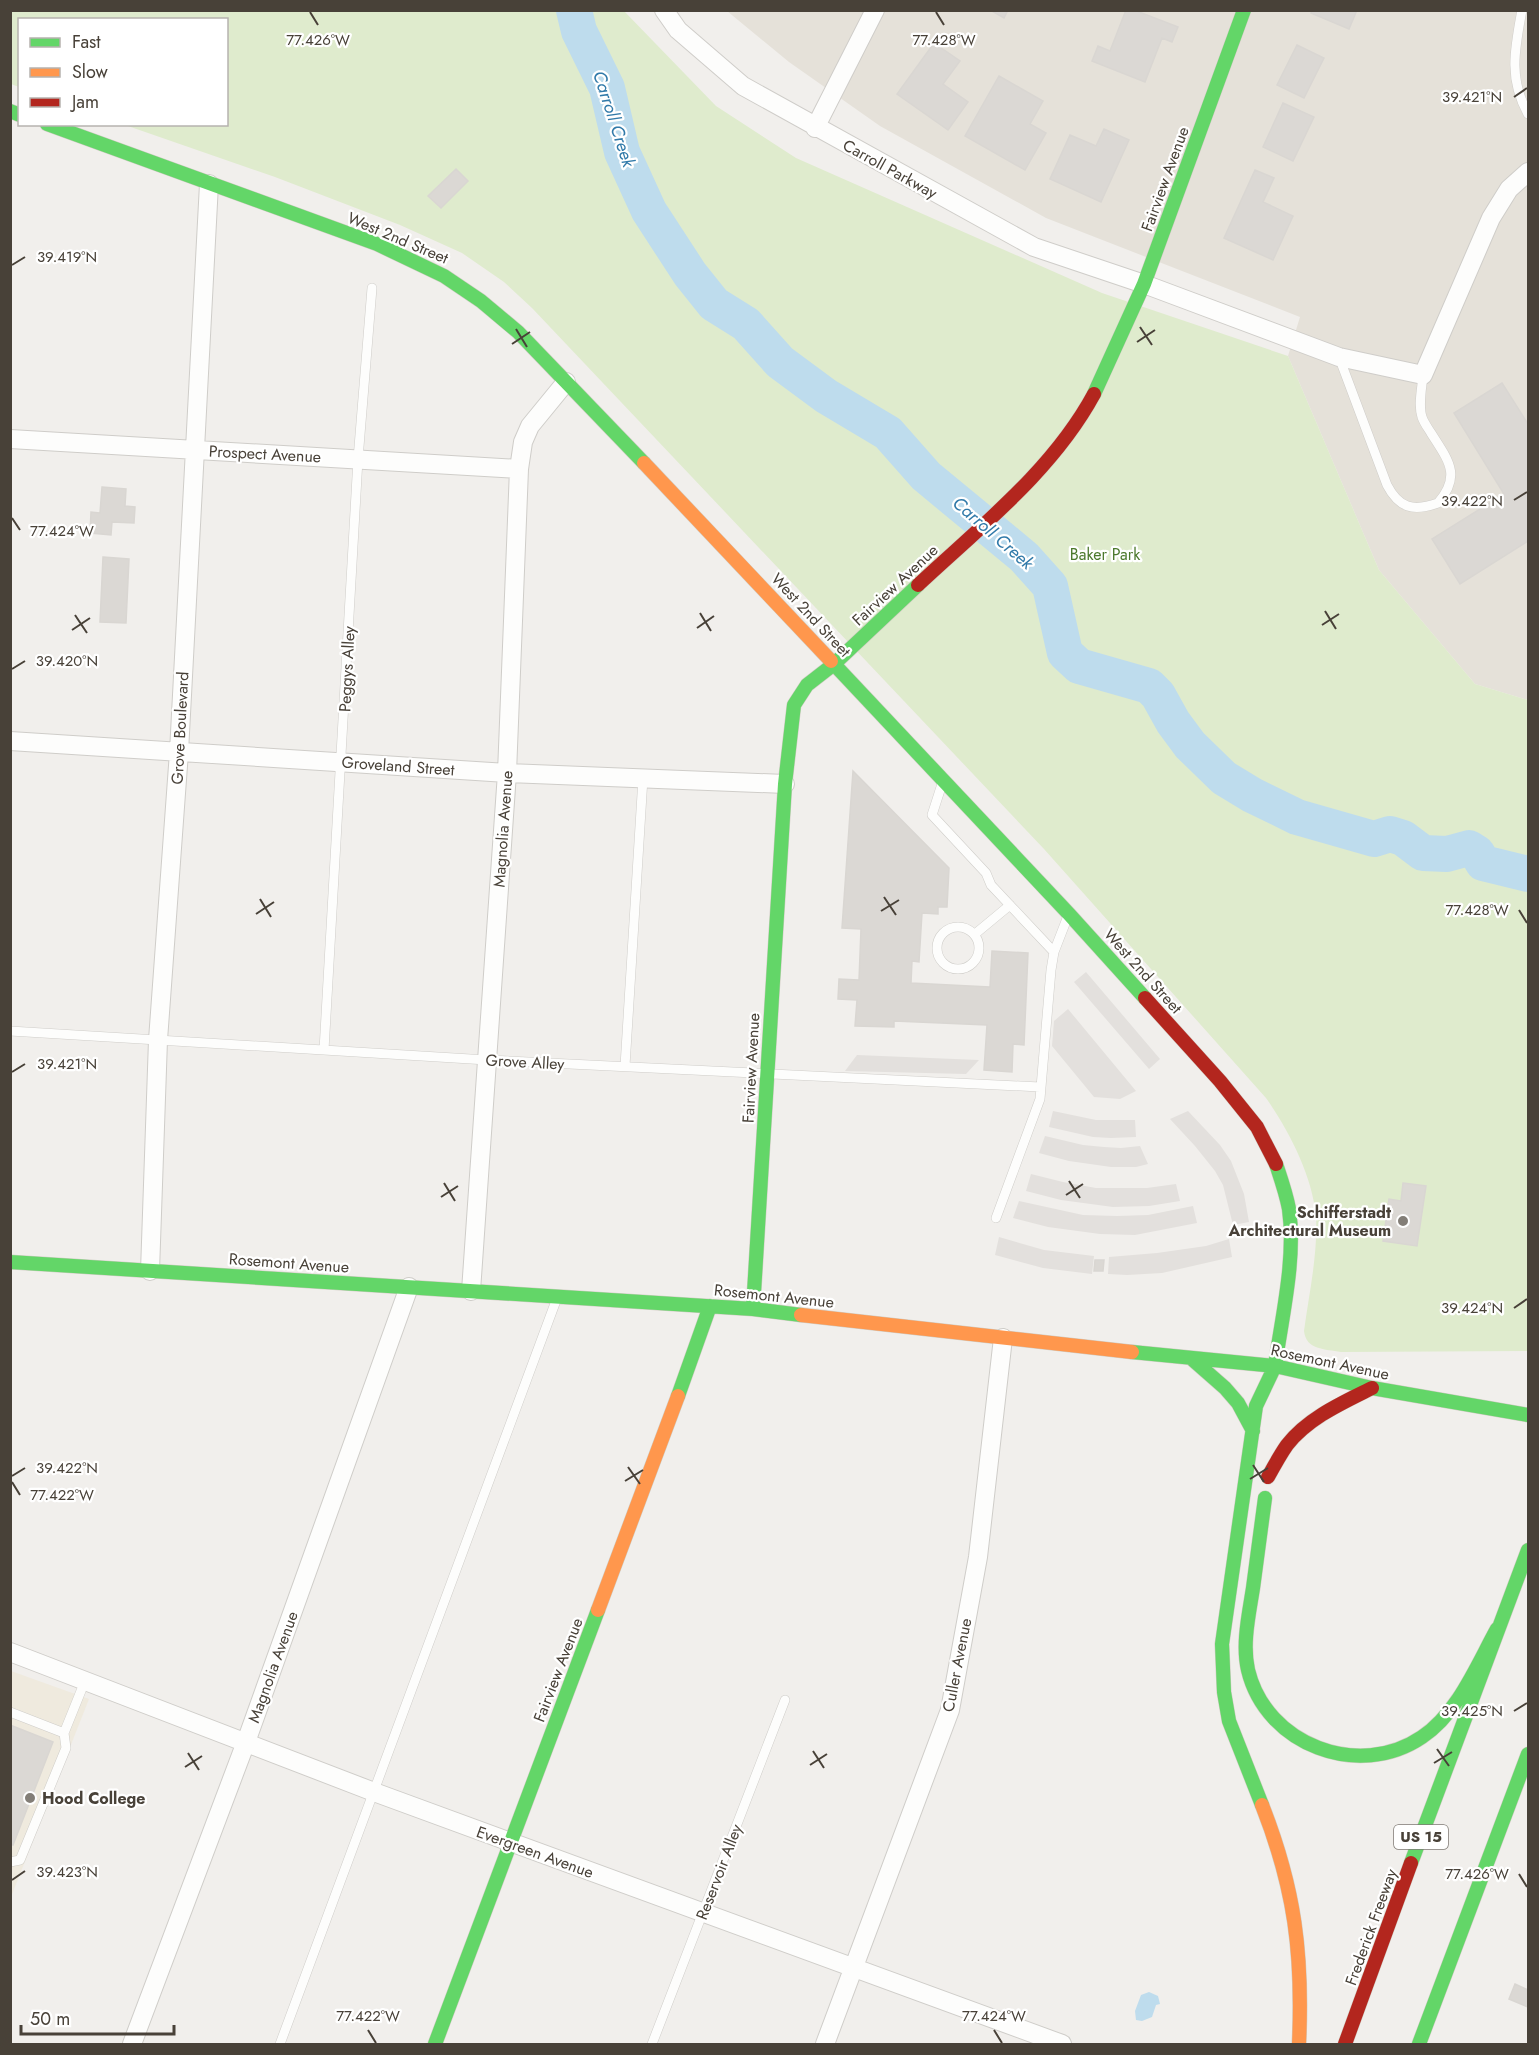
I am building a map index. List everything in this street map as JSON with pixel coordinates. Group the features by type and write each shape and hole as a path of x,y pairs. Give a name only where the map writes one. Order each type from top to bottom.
{"main road":[{"name":"Fairview Avenue","path":"753,1308 785,784 794,705 807,685 834,664 1005,504 1042,466 1084,412 1104,375 1144,284 1244,10"},
{"name":"West 2nd Street","path":"52,126 377,244 415,260 441,273 491,307 537,350 1069,914 1220,1081 1257,1127 1274,1158 1289,1210 1291,1249 1275,1366"},
{"name":"Rosemont Avenue","path":"10,1262 753,1308 1003,1338 1275,1366 1372,1388 1528,1415"},
{"name":"Fairview Avenue","path":"435,2044 667,1428 710,1306"},
{"path":"1192,1359 1225,1388 1238,1403 1252,1431"},
{"path":"1275,1366 1275,1401"},
{"path":"1275,1366 1256,1406 1222,1644 1222,1680 1226,1710 1233,1734 1263,1806 1287,1878 1296,1922 1300,1971 1299,2044"},
{"path":"1268,1478 1288,1444 1315,1419 1372,1388"},
{"path":"1271,1444 1245,1642 1249,1671 1257,1694 1270,1714 1286,1731 1307,1744 1329,1753 1377,1755 1400,1748 1422,1737 1440,1721 1454,1702 1497,1629"},
{"name":"Frederick Freeway","path":"1345,2044 1528,1550"},
{"path":"1419,2044 1528,1754"}],"street":[{"name":"Carroll Parkway","path":"664,10 678,30 743,86 815,128 1034,247 1144,284 1339,357 1423,375"},
{"path":"815,128 875,10"},
{"path":"1423,375 1491,218 1509,189 1528,172"},
{"name":"Grove Boulevard","path":"150,1271 158,1040 179,752 209,184"},
{"name":"Magnolia Avenue","path":"471,1291 507,773 519,469 523,441 530,426 566,382"},
{"name":"Prospect Avenue","path":"10,439 519,469"},
{"name":"Groveland Street","path":"10,741 507,773 785,784"},
{"name":"Magnolia Avenue","path":"132,2044 246,1742 409,1287"},
{"name":"Culler Avenue","path":"825,2044 950,1710 978,1557 1003,1338"},
{"name":"Evergreen Avenue","path":"10,1652 375,1792 1062,2044"}],"lane":[{"path":"1522,10 1514,54 1516,81 1528,114"},
{"name":"Peggys Alley","path":"324,1050 358,459 372,288"},
{"path":"1339,357 1387,485 1394,498 1403,506 1418,508 1438,503 1450,485 1452,472 1449,461 1422,419 1420,409 1423,375"},
{"path":"625,1066 643,778"},
{"path":"943,779 932,814 987,873 992,885 1053,952"},
{"path":"975,934 1010,905"},
{"path":"996,1218 1040,1099 1053,952 1069,914"},
{"path":"953,926 969,928 975,934 979,941 979,951 972,965 955,969 948,967 937,954 936,944 939,937 953,926"},
{"name":"Grove Alley","path":"10,1031 487,1060 1040,1087"},
{"path":"280,2044 557,1296"},
{"path":"10,1862 20,1860 66,1748 64,1733 85,1681"},
{"name":"Reservoir Alley","path":"652,2044 785,1700"},
{"path":"10,1712 64,1733"}],"shaded area":[{"path":"727,11 1528,11 1528,700 1475,684 1379,570 1288,356 1300,317 1046,218 880,126 789,62"},
{"path":"1086,972 1160,1059 1149,1069 1074,982"},
{"path":"1068,1009 1136,1091 1120,1099 1094,1097 1052,1046 1054,1021"},
{"path":"857,1055 979,1060 966,1074 845,1071"},
{"path":"1053,1111 1096,1120 1135,1120 1136,1137 1093,1137 1049,1127"},
{"path":"1188,1111 1220,1145 1231,1161 1244,1194 1249,1222 1233,1225 1223,1185 1215,1171 1170,1119"},
{"path":"1045,1136 1083,1145 1121,1148 1140,1146 1148,1164 1136,1167 1111,1167 1069,1161 1039,1153"},
{"path":"1031,1174 1096,1188 1147,1188 1176,1184 1180,1201 1149,1206 1113,1207 1061,1200 1026,1191"},
{"path":"1019,1201 1083,1215 1117,1216 1148,1215 1193,1206 1197,1223 1135,1235 1100,1234 1048,1227 1013,1218"},
{"path":"999,1237 1044,1250 1094,1256 1092,1274 1043,1268 995,1255"},
{"path":"1229,1239 1232,1257 1162,1273 1108,1274 1109,1257 1206,1246"},
{"name":"Hood College","path":"11,1671 89,1699 11,1897"}],"green space":[{"name":"Baker Park","path":"11,11 624,11 716,106 796,158 1102,293 1288,356 1379,570 1475,684 1528,700 1528,1351 1341,1352 1317,1348 1308,1342 1304,1331 1316,1245 1314,1201 1298,1154 1266,1098 1044,849 532,308 504,282 462,253 400,225 275,177 128,126 228,126 228,18 18,18 18,87 11,84"}],"water":[{"path":"1149,1992 1158,1996 1160,2004 1156,2005 1152,2017 1142,2021 1136,2020 1135,2011 1141,1995"}],"building":[{"path":"990,10 1008,10 1004,18"},
{"path":"1126,10 1134,10 1178,27 1172,42 1162,38 1145,82 1092,61 1098,46 1110,51"},
{"path":"1312,10 1357,10 1349,29 1311,13"},
{"path":"934,43 960,61 943,84 968,102 948,130 897,94"},
{"path":"1297,45 1324,58 1304,98 1277,85"},
{"path":"999,76 1043,101 1030,124 1046,133 1025,170 965,136"},
{"path":"1283,103 1314,117 1293,161 1263,147"},
{"path":"1104,129 1129,140 1101,202 1050,179 1070,135 1096,146"},
{"path":"456,169 468,181 441,208 428,196"},
{"path":"1255,170 1274,178 1263,202 1293,216 1273,260 1224,238"},
{"path":"1502,383 1528,424 1528,541 1460,584 1432,539 1504,494 1454,413"},
{"path":"102,487 126,489 125,506 135,507 134,523 112,522 111,535 90,533 91,512 100,513"},
{"path":"103,557 129,559 126,623 100,622"},
{"path":"853,771 949,868 947,907 938,907 938,914 922,913 919,962 912,961 911,983 990,987 992,951 1028,953 1024,1045 1013,1044 1012,1072 984,1070 987,1025 894,1021 894,1027 855,1026 857,1000 838,999 839,979 859,980 861,929 842,928"},
{"name":"Schifferstadt Architectural Museum","path":"1403,1183 1426,1186 1417,1246 1383,1241 1389,1199 1401,1201"},
{"path":"1095,1260 1104,1260 1103,1271 1094,1271"},
{"path":"10,1725 53,1742 13,1845 10,1844"},
{"path":"1515,1984 1528,1990 1528,2007 1509,1999"}],"waterway":[{"name":"Carroll Creek","path":"574,10 579,31 607,88 622,152 649,211 690,274 714,304 746,324 780,362 826,396 888,433 926,476 1024,557 1050,586 1065,653 1079,666 1149,686 1158,695 1173,722 1190,745 1224,778 1252,795 1297,817 1374,839 1390,834 1403,838 1423,853 1447,854 1469,848 1477,853 1483,863 1528,874"}],"traffic: fast":[{"path":"1094,394 1144,284 1244,10"},
{"path":"10,111 18,114"},
{"path":"52,126 377,244 444,276 481,301 518,332 644,463"},
{"path":"753,1309 785,784 794,705 807,685 834,664 918,585"},
{"path":"831,661 1145,998"},
{"path":"1275,1366 1291,1248 1289,1209 1276,1164"},
{"path":"10,1262 753,1309 801,1315"},
{"path":"678,1396 710,1306"},
{"path":"1132,1352 1275,1366 1372,1388 1528,1415"},
{"path":"1192,1359 1225,1388 1238,1403 1253,1431"},
{"path":"1262,1805 1229,1721 1224,1692 1222,1644 1256,1406 1275,1366"},
{"path":"1265,1498 1247,1629 1246,1660 1258,1696 1274,1718 1294,1735 1318,1748 1344,1754 1371,1755 1397,1750 1422,1737 1446,1715 1466,1688 1497,1629"},
{"path":"1411,1863 1528,1550"},
{"path":"435,2044 598,1610"},
{"path":"1419,2044 1528,1754"}],"traffic: slow":[{"path":"644,463 831,661"},
{"path":"801,1315 1132,1352"},
{"path":"598,1610 678,1396"},
{"path":"1262,1805 1282,1865 1294,1922 1300,1981 1299,2044"}],"traffic: jam":[{"path":"918,585 1037,473 1077,422 1094,394"},
{"path":"1145,998 1220,1081 1257,1127 1276,1164"},
{"path":"1268,1477 1295,1435 1326,1412 1372,1388"},
{"path":"1345,2044 1411,1863"}],"place":[{"name":"Schifferstadt Architectural Museum","path":"1403,1221"},
{"name":"Hood College","path":"30,1798"}]}
